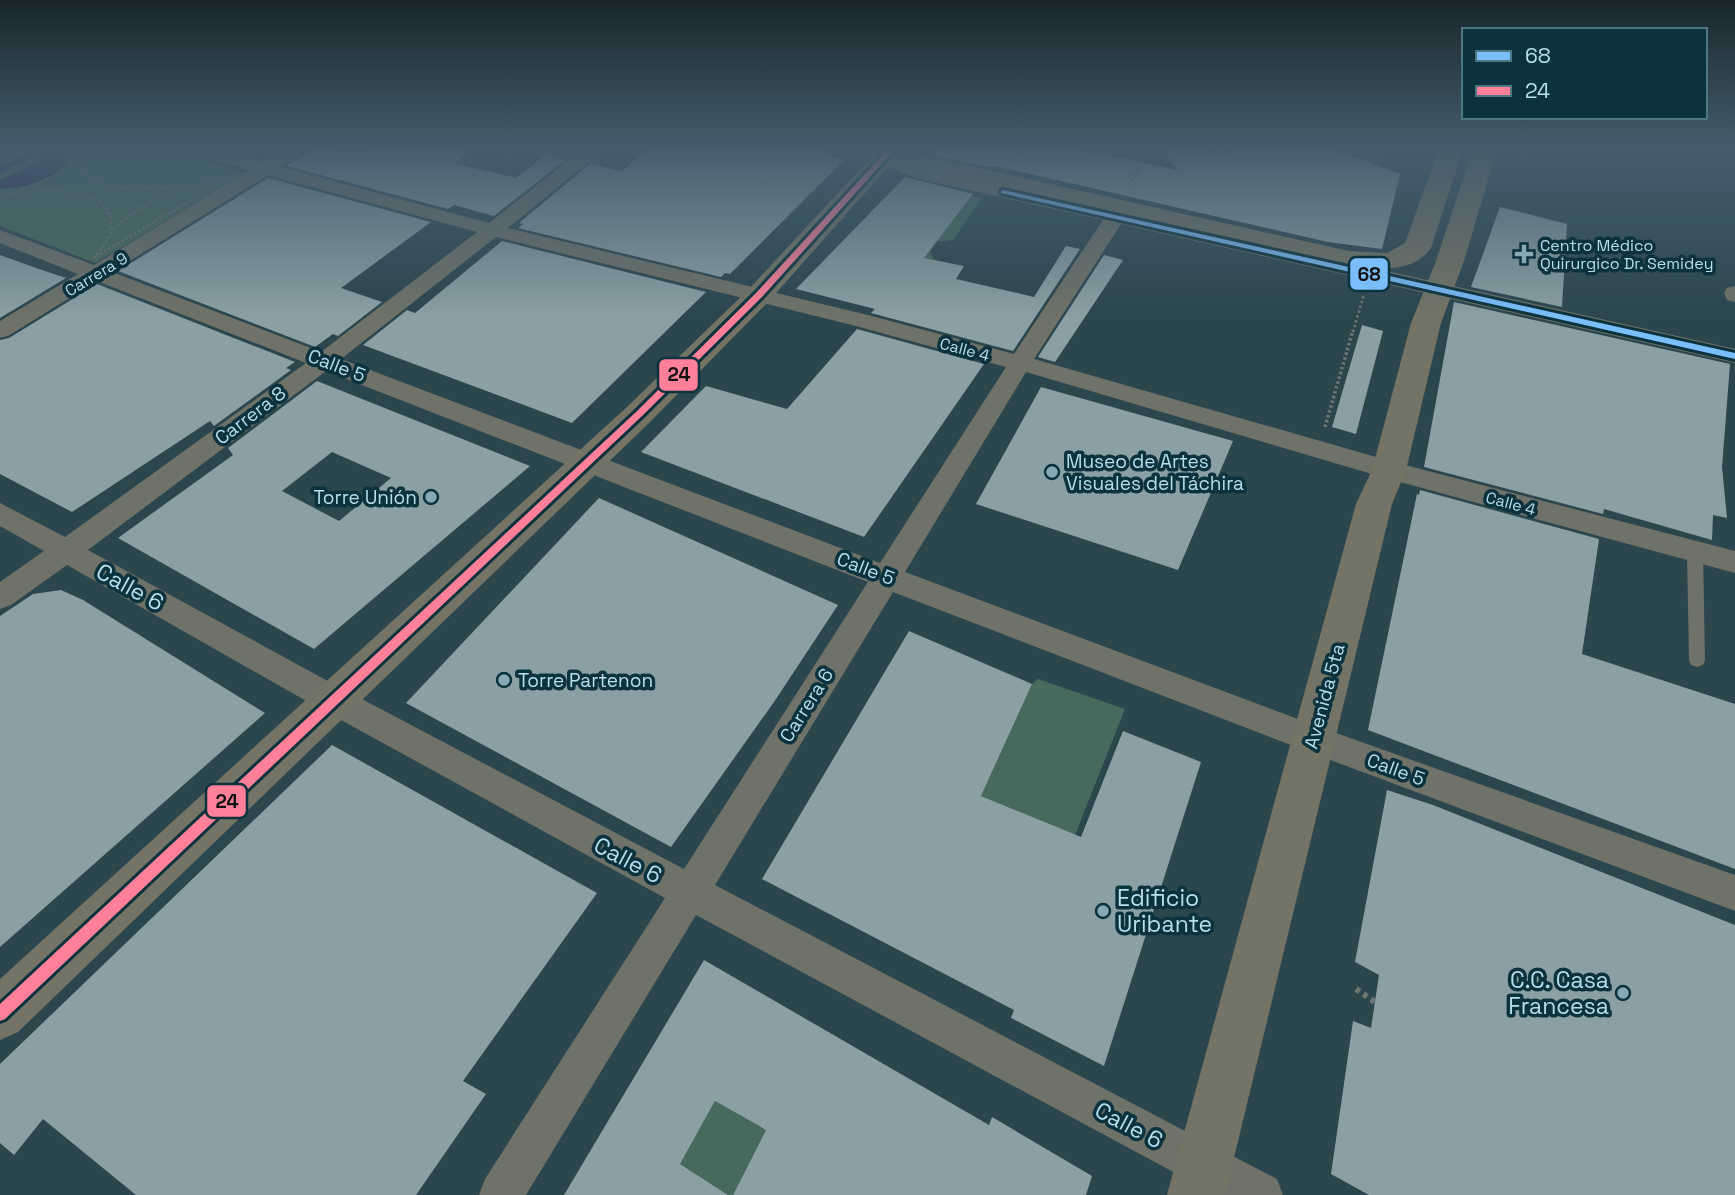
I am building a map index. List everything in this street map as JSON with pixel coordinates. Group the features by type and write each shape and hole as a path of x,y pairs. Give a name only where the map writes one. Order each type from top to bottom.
{"street":[{"name":"Carrera 9","path":"0,331 209,205"},
{"name":"Calle 4","path":"400,205 759,295 862,316 1389,470 1735,562"},
{"name":"Carrera 8","path":"0,597 324,360 525,205"},
{"path":"0,1014 586,463 759,295 841,205"},
{"path":"1122,205 1349,259 1391,261 1404,257 1417,248 1433,205"},
{"path":"1122,205 1438,290 1735,356"},
{"name":"Carrera 6","path":"501,1195 1020,363 1122,205"},
{"name":"Avenida 5ta","path":"1200,1180 1374,504 1389,470 1426,323 1467,205"},
{"name":"Calle 5","path":"0,236 586,463 1313,739 1735,893"},
{"name":"Calle 6","path":"0,513 334,701 689,893 1200,1180 1261,1195"}],"lane":[{"path":"1695,552 1697,660"}],"path":[{"path":"101,205 108,210 111,217 110,234"},
{"path":"1322,437 1364,293"},
{"path":"1356,989 1375,1002"}],"green space":[{"path":"0,205 193,205 95,263 0,226"},
{"path":"965,205 977,205 953,240 936,242 930,252 936,262 917,266"},
{"path":"1038,679 1125,709 1075,835 981,796 1032,684"},
{"path":"715,1101 766,1130 733,1195 728,1195 680,1164"}],"building":[{"path":"225,205 367,205 431,222 341,288 382,302 338,336 333,334 315,347 118,271"},
{"path":"432,205 508,205 494,216 454,205 448,209"},
{"path":"541,205 799,205 730,274 725,273 721,277 518,228 523,224 519,223"},
{"path":"878,205 965,205 924,258 964,266 956,279 1034,297 1066,246 1080,249 1013,351 871,313 875,309 796,289"},
{"path":"1165,205 1393,205 1382,249 1328,242"},
{"name":"Centro Médico Quirurgico Dr. Semidey","path":"1500,207 1567,224 1562,307 1471,287"},
{"path":"502,241 706,292 572,423 363,345 407,310 415,313"},
{"path":"0,255 39,269 66,278 0,318"},
{"path":"1104,255 1123,260 1055,362 1038,357"},
{"path":"97,284 295,362 286,368 291,370 214,426 210,421 72,512 0,474 0,340 9,338"},
{"path":"1454,302 1730,364 1722,467 1727,518 1713,515 1712,540 1604,509 1603,514 1424,467"},
{"path":"1362,325 1383,331 1356,434 1332,427"},
{"path":"857,329 984,364 864,537 641,452 706,386 787,409"},
{"path":"317,381 530,466 314,649 118,538 233,455 228,448","holes":["332,452 391,478 339,521 282,491"]},
{"path":"1041,387 1233,441 1178,570 976,504"},
{"path":"1420,490 1599,539 1582,654 1735,704 1735,869 1368,730"},
{"path":"599,498 838,605 774,702 671,847 406,703"},
{"path":"61,590 83,600 265,713 0,947 0,616 33,594"},
{"path":"909,631 1032,684 981,796 1081,837 1123,731 1201,762 1104,1066 1011,1018 1014,1010 762,879"},
{"path":"332,745 597,893 463,1081 486,1094 416,1195 136,1195 43,1119 14,1155 0,1143 0,1064"},
{"path":"1387,790 1433,805 1735,925 1735,1195 1369,1195 1331,1174 1353,1021 1371,1028 1379,975 1355,962"},
{"path":"704,960 989,1125 992,1117 1092,1176 1086,1195 733,1195 766,1130 715,1101 680,1164 728,1195 564,1195"}],"transit line":[{"name":"24","path":"0,1014 639,414 759,295 841,205"},
{"name":"68","path":"1060,205 1735,356"}],"place":[{"name":"Centro Médico Quirurgico Dr. Semidey","path":"1524,254"},
{"name":"Museo de Artes Visuales del Táchira","path":"1052,472"},
{"name":"Torre Unión","path":"431,497"},
{"name":"Torre Partenon","path":"504,680"},
{"name":"Edificio Uribante","path":"1103,911"},
{"name":"C.C. Casa Francesa","path":"1623,993"}]}
